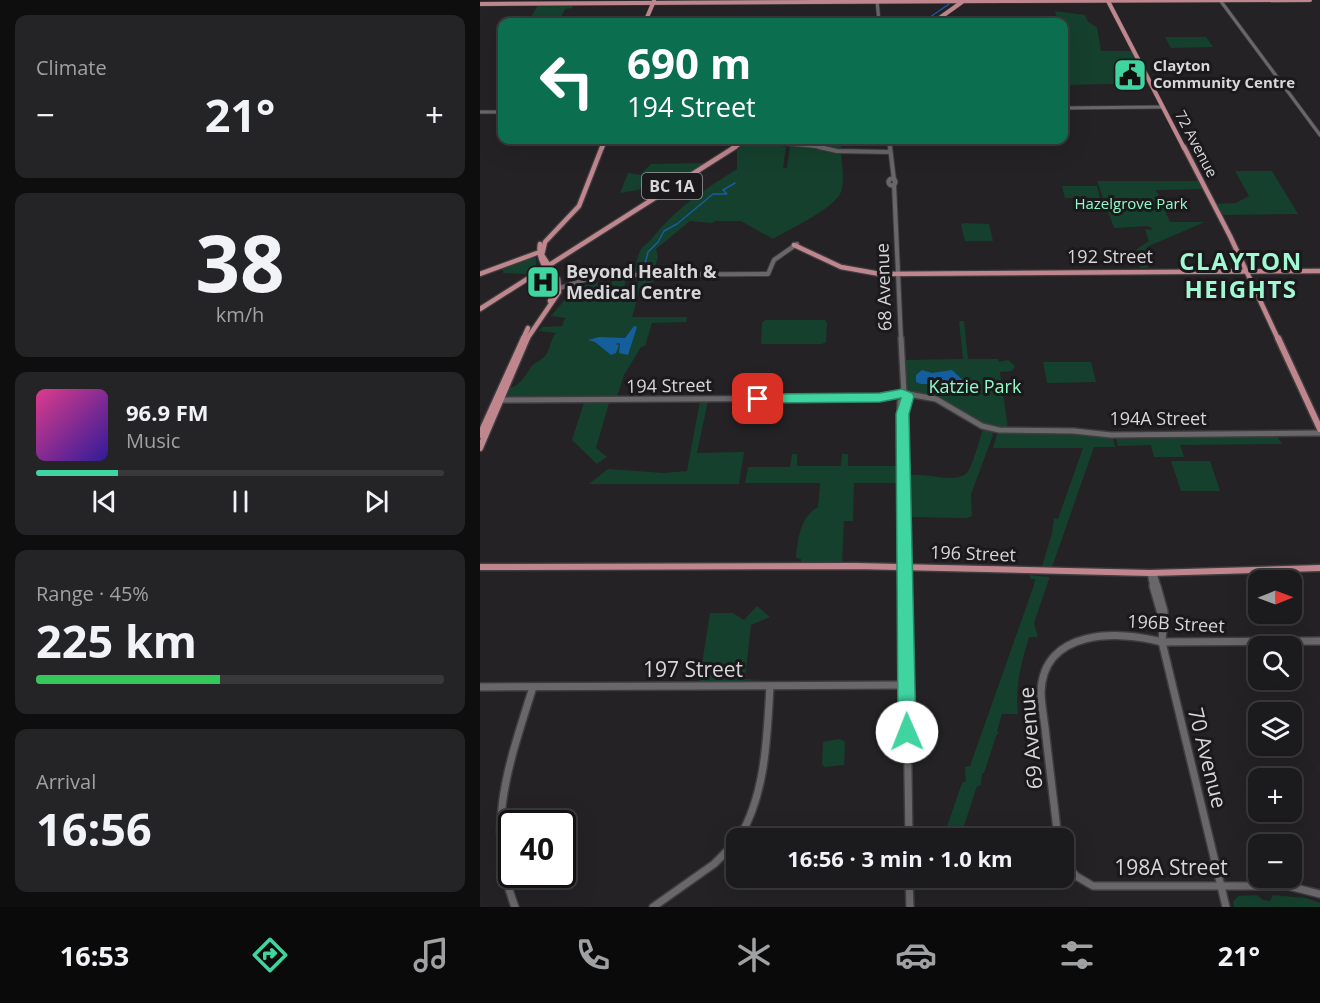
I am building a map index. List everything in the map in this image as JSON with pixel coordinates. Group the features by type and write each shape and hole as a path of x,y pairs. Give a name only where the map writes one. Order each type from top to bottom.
{"main road":[{"name":"72 Avenue","path":"1108,0 1248,270 1320,431"},
{"path":"914,2 1311,0"},
{"path":"940,18 953,12 965,1"},
{"path":"944,16 965,1"},
{"path":"649,18 655,2"},
{"path":"480,4 996,2"},
{"path":"570,218 602,144"},
{"path":"534,273 542,260 542,249 545,242 570,218 581,202 602,144"},
{"name":"BC 1A","path":"480,310 534,273 547,267 740,144"},
{"path":"537,253 543,239 576,206"},
{"name":"BC 1A","path":"480,310 591,240 610,225"},
{"path":"795,244 846,266 900,273"},
{"path":"531,327 555,301 560,288 558,279 537,253"},
{"path":"480,274 497,270 519,258 537,253"},
{"path":"542,260 557,259"},
{"path":"480,448 523,337 553,296 555,287 547,267"},
{"name":"72 Avenue","path":"1248,270 1267,315 1295,366 1320,420"},
{"name":"192 Street","path":"900,273 1248,270"},
{"name":"192 Street","path":"900,273 1320,270"},
{"path":"545,313 547,305"},
{"path":"480,435 498,400"},
{"name":"196 Street","path":"480,567 904,568 1152,573 1255,572 1320,568"}],"street":[{"path":"1220,0 1320,135"},
{"path":"877,1 879,18"},
{"path":"1068,108 1163,107"},
{"path":"480,112 498,112"},
{"path":"776,144 807,145 837,151 890,152"},
{"name":"68 Avenue","path":"889,144 900,273 909,828"},
{"path":"560,288 604,275 768,274 774,260 795,244"},
{"name":"194 Street","path":"498,400 927,398 944,402 977,423 996,430"},
{"name":"194A Street","path":"996,430 1074,430 1102,435 1320,431"},
{"name":"70 Avenue","path":"1152,573 1164,611 1162,642 1226,907"},
{"name":"196B Street","path":"1067,644 1089,636 1140,636 1162,642 1320,641"},
{"name":"69 Avenue","path":"1057,828 1041,691 1045,672 1053,657 1067,644"},
{"name":"197 Street","path":"480,687 907,685"},
{"path":"746,828 758,800 770,686"},
{"path":"515,907 501,878 496,852 496,828 501,800 533,687"},
{"path":"653,907 714,864 726,852"},
{"name":"198A Street","path":"1074,874 1093,886 1288,886 1320,894"},
{"path":"909,888 910,907"}],"green space":[{"path":"538,5 573,6 565,9 560,18 530,18"},
{"path":"1055,11 1085,15 1088,22 1097,27 1101,51 1132,51 1149,83 1068,85 1068,18 1057,18"},
{"path":"1165,37 1206,37 1213,47 1171,48"},
{"path":"744,144 771,144 786,147 783,168 787,168 790,146 841,152 842,190 835,200 819,213 773,239 741,221 712,223 690,221 656,249 658,257 653,274 634,273 639,253 662,226 703,191 737,169 737,149"},
{"path":"797,144 841,144 841,149"},
{"path":"706,163 667,188 652,182 638,190 620,193 628,173 640,175 651,164"},
{"path":"1235,171 1272,171 1298,214 1222,215 1215,204 1236,203 1249,196"},
{"name":"Hazelgrove Park","path":"1097,181 1199,181 1203,189 1156,190 1170,222 1205,222 1149,246 1145,251 1148,268 1140,268 1137,249 1149,241 1145,229 1151,230 1152,228 1147,226 1114,228"},
{"path":"1062,186 1097,186 1100,198 1065,198"},
{"path":"964,223 989,224 993,241 965,241 961,225"},
{"path":"528,256 535,256 536,261 535,268 530,274 503,273 503,269"},
{"path":"641,276 659,276 653,280 654,282 641,286 632,317 687,317 686,322 652,323 645,346 641,347 624,375 617,397 505,397 507,388 518,384 533,365 546,355 556,333 539,331 542,327 562,326 565,318 551,316 574,289 598,281 600,289 614,288 614,285 611,285 612,279 626,280 623,290 635,292"},
{"path":"765,320 825,320 827,323 826,342 822,344 761,344 762,323"},
{"name":"Katzie Park","path":"959,321 964,321 968,359 998,359 999,362 1008,360 1015,366 1012,371 1000,372 1008,429 980,423 943,399 907,393 904,386 905,360 963,359"},
{"path":"1043,362 1091,362 1096,382 1047,383"},
{"path":"700,401 708,401 697,453 744,452 739,484 589,484 608,469 664,473 687,471"},
{"path":"584,403 609,403 596,448 607,457 597,464 572,440"},
{"path":"983,429 991,431 993,435 971,494 972,516 967,518 908,517 906,476 949,478 964,475 969,470"},
{"path":"1000,432 1074,432 1113,439 1115,447 1094,447 1051,570 1041,570 1054,518 1058,519 1083,448 993,448"},
{"path":"1277,436 1282,444 1180,445 1184,457 1154,457 1151,445 1118,446 1116,439"},
{"path":"792,454 797,454 797,466 841,466 842,454 848,454 848,466 899,466 899,483 854,483 853,521 844,521 842,564 801,564 801,559 796,558 799,536 804,523 812,511 818,507 820,483 745,483 748,467 790,467"},
{"path":"1171,461 1210,461 1220,491 1181,491"},
{"path":"1029,575 1049,577 1034,623 1038,637 1029,637 1021,666 1017,694 1018,714 1002,714 997,731 999,732 984,773 982,773 981,785 977,786 963,828 946,828 962,783 966,781 965,767 970,766 1034,585 1035,579 1031,579"},
{"path":"757,606 770,617 751,625 745,679 764,680 699,683 710,613 733,613 744,620"},
{"path":"839,739 845,742 844,765 824,767 822,764 823,742"},
{"path":"1257,895 1263,900 1270,901 1273,895 1306,898 1320,903 1320,907 1234,907 1233,902 1238,896"}],"water":[{"path":"634,326 637,327 628,355 619,353 620,344 619,343 615,344 619,345 616,353 611,355 595,342 588,340 599,337 625,338"},
{"path":"922,370 932,373 952,370 967,384 958,391 938,383 916,382 916,375"}],"waterway":[{"path":"929,18 949,4"},
{"path":"643,273 648,252 658,242 664,231 677,224 713,194 727,194 723,190 735,183"}],"place":[{"name":"Clayton Community Centre","path":"1130,75"},
{"name":"Beyond Health & Medical Centre","path":"543,282"}],"district":[{"name":"CLAYTON HEIGHTS","path":"1241,276"}],"route":[{"path":"758,399 880,398 902,393 908,396 902,414 907,732"}]}
